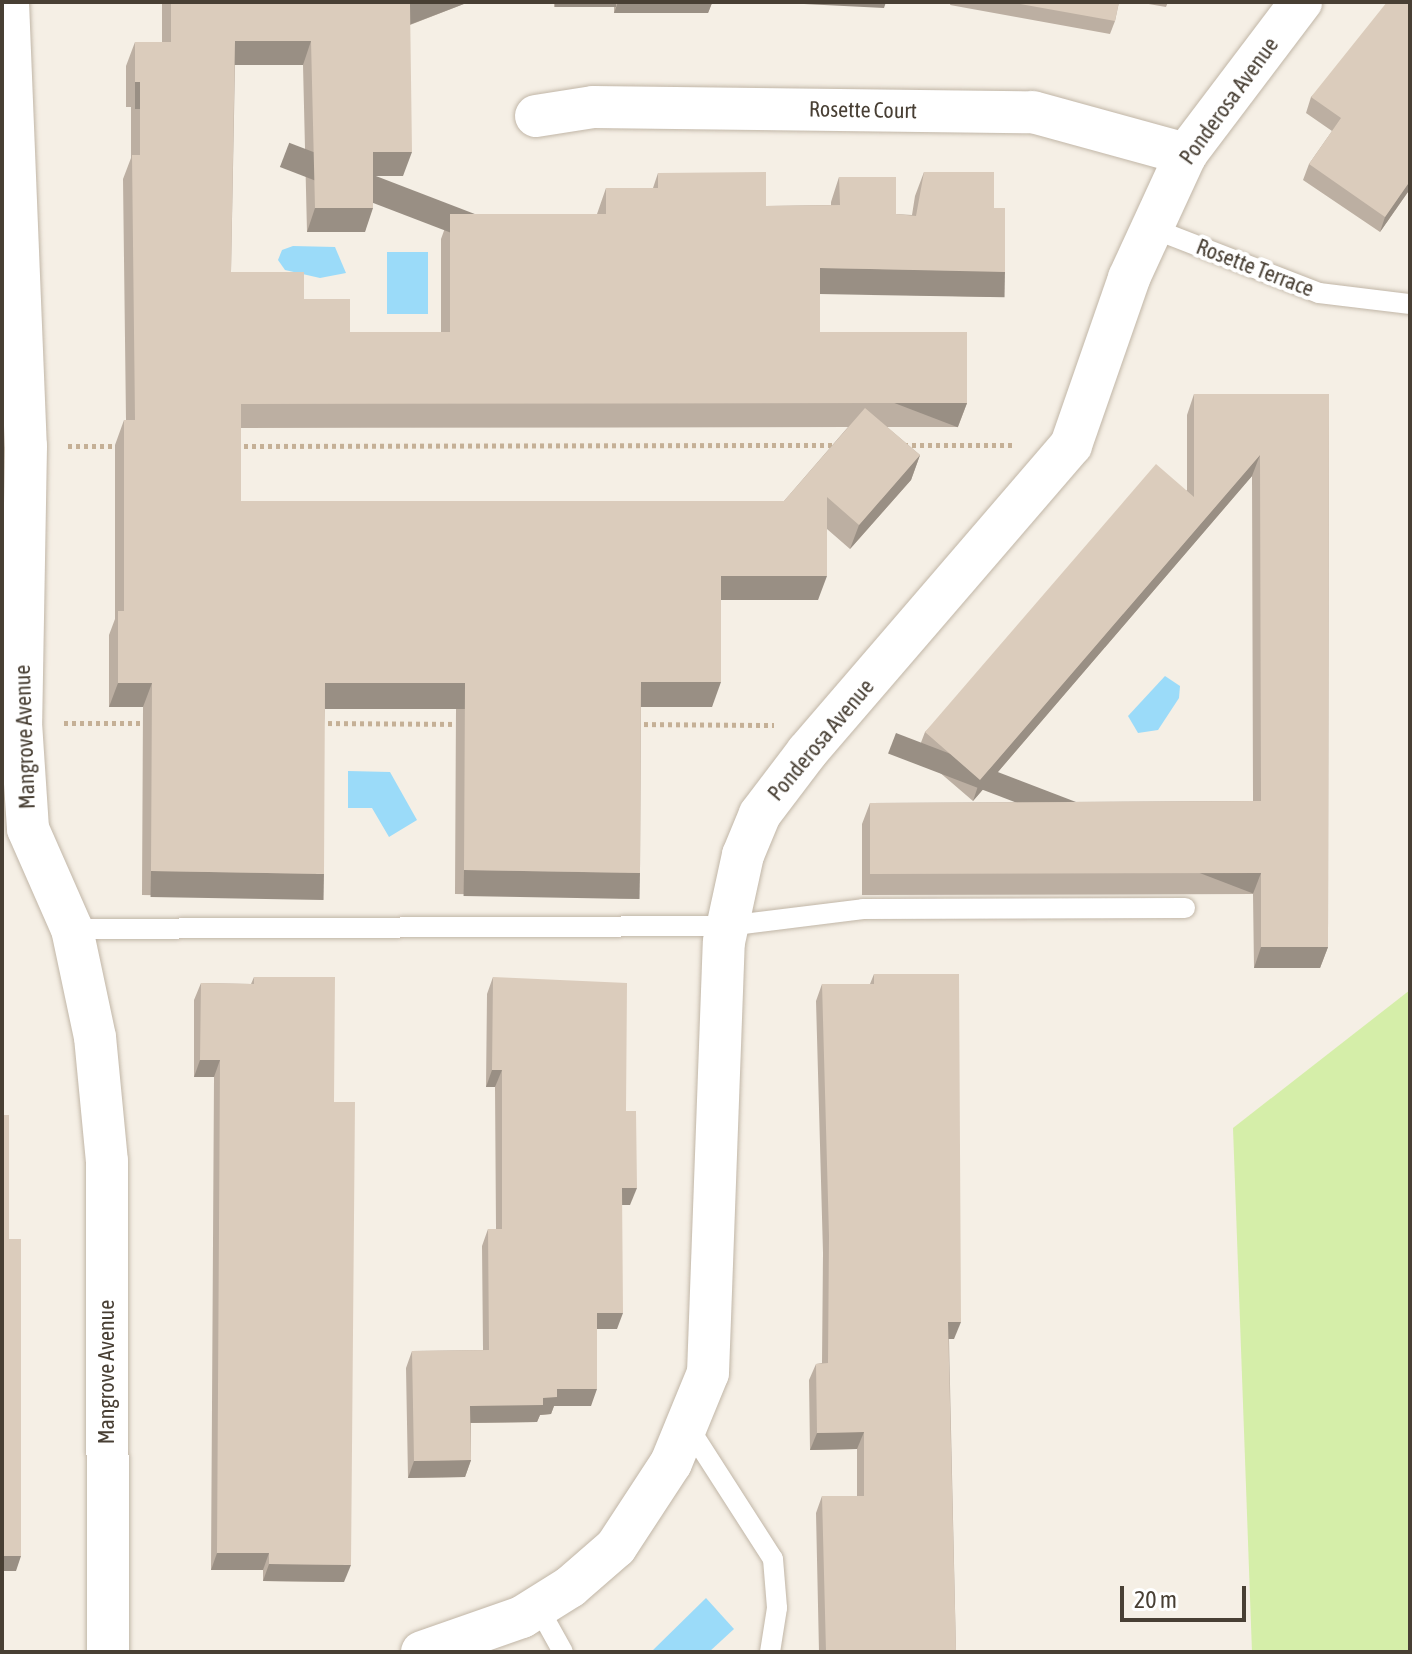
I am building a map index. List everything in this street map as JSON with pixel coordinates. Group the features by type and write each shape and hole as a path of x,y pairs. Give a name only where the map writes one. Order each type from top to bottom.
{"street":[{"name":"Mangrove Avenue","path":"8,2 26,446 21,723 28,829 72,929 95,1037 107,1161 108,1652"},
{"name":"Ponderosa Avenue","path":"422,1652 467,1640 538,1607 616,1547 671,1463 708,1373 727,926 743,855 760,814 831,725 1071,445 1149,227 1186,154 1301,2"},
{"name":"Rosette Court","path":"536,116 593,107 1033,112 1186,154"}],"lane":[{"name":"Rosette Terrace","path":"1149,227 1319,293 1410,304"},
{"path":"72,929 727,926 863,909 1185,908"},
{"path":"687,1425 773,1559 777,1608 770,1652"},
{"path":"538,1607 563,1652"}],"path":[{"path":"232,446 850,445"},
{"path":"897,445 1071,445"},
{"path":"26,446 121,446"},
{"path":"21,723 164,723"},
{"path":"307,723 466,724"},
{"path":"624,724 831,725"}],"green space":[{"path":"1410,990 1410,1652 1252,1652 1233,1128"}],"water":[{"path":"293,246 335,247 346,273 320,278 285,270 278,260 282,250"},
{"path":"387,252 428,252 428,314 387,314"},
{"path":"1165,676 1180,686 1179,698 1158,730 1138,733 1128,716"},
{"path":"348,771 390,772 417,820 389,837 372,808 348,808"},
{"path":"706,1598 734,1629 709,1652 651,1652"}],"building":[{"path":"171,2 415,2 410,4 412,152 373,152 373,208 315,208 311,41 235,41 231,272 304,272 304,299 350,299 350,332 450,332 450,214 606,214 606,188 658,188 658,173 766,172 766,206 840,205 839,177 896,177 896,214 916,216 924,172 994,172 994,208 1005,208 1005,272 820,268 820,332 967,332 967,403 241,404 241,501 784,501 865,408 920,455 859,525 827,497 827,576 721,576 721,682 641,682 640,873 464,870 465,683 325,683 324,874 151,871 152,683 118,683 118,611 124,611 124,420 135,420 132,155 140,155 140,82 135,82 135,42 171,42"},
{"path":"1009,2 1119,2 1115,21"},
{"path":"1387,2 1410,2 1410,181 1385,217 1309,164 1341,118 1311,97"},
{"path":"1194,394 1329,394 1328,947 1261,947 1261,873 870,874 870,803 1261,801 1260,455 980,780 925,732 1156,464 1194,497"},
{"path":"874,974 959,974 961,1322 948,1322 956,1652 826,1652 822,1496 864,1496 864,1432 817,1433 816,1364 828,1363 829,1236 822,984 874,984"},
{"path":"254,977 335,977 334,1102 355,1102 351,1565 269,1564 269,1553 217,1553 220,1060 200,1060 201,983 254,984"},
{"path":"493,977 627,983 626,1111 636,1111 637,1188 622,1188 623,1313 597,1313 597,1389 557,1389 557,1397 543,1398 543,1405 470,1406 471,1460 414,1461 412,1351 489,1350 488,1229 502,1229 502,1070 492,1070"},
{"path":"2,1115 9,1115 9,1239 21,1239 21,1556 2,1556"}]}
